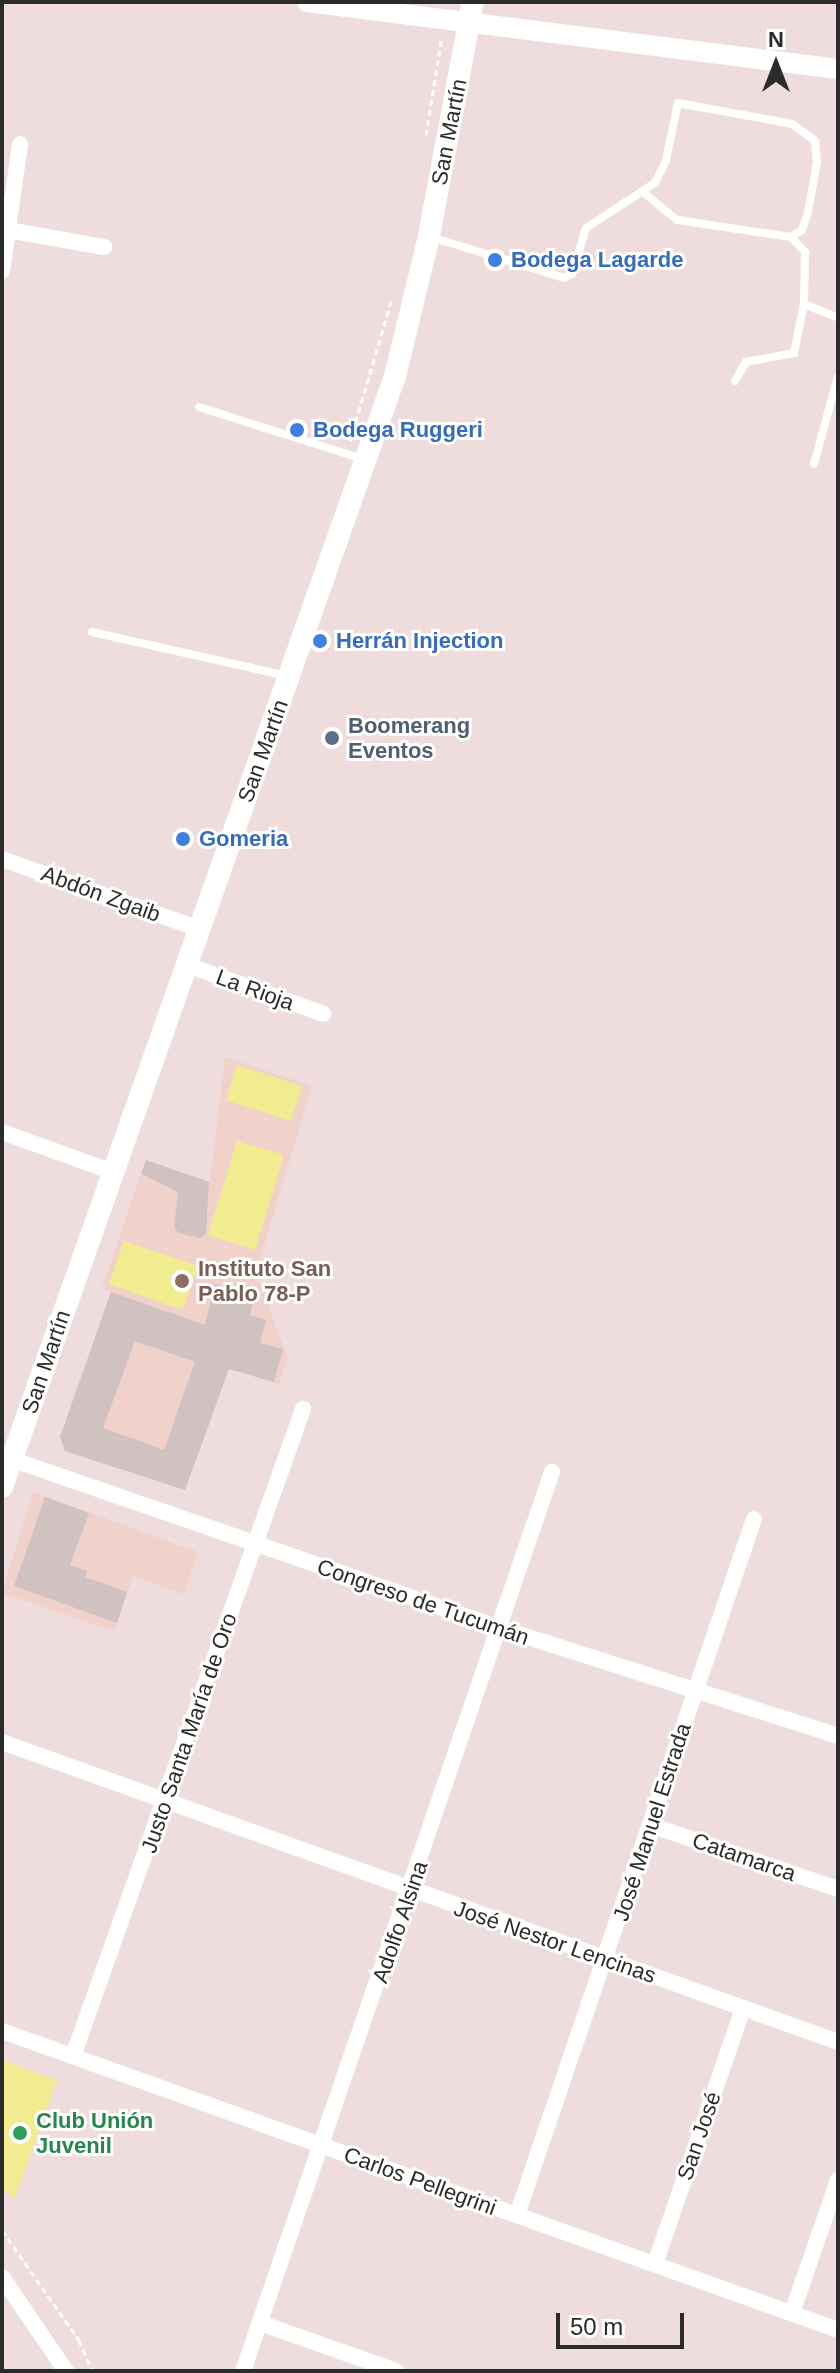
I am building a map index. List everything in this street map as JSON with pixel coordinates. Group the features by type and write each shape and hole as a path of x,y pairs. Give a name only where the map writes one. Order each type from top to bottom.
{"main road":[{"name":"San Martín","path":"2,1487 7,1458 368,460 429,236 473,2"}],"street":[{"path":"307,2 469,26 838,69"},
{"path":"2,271 5,229 20,144"},
{"path":"5,229 104,247"},
{"name":"Abdón Zgaib","path":"2,859 200,929"},
{"name":"La Rioja","path":"187,965 324,1014"},
{"path":"2,1132 113,1172"},
{"name":"Justo Santa María de Oro","path":"73,2056 167,1801 303,1409"},
{"name":"Congreso de Tucumán","path":"7,1458 500,1628 838,1736"},
{"name":"Adolfo Alsina","path":"243,2371 411,1892 552,1472"},
{"name":"José Manuel Estrada","path":"517,2215 607,1961 754,1519"},
{"name":"José Nestor Lencinas","path":"2,1742 411,1892 838,2042"},
{"name":"Catamarca","path":"650,1825 838,1889"},
{"name":"San José","path":"655,2264 743,2009"},
{"name":"Carlos Pellegrini","path":"2,2031 838,2330"},
{"path":"792,2313 838,2180"},
{"path":"2,2277 66,2371"},
{"path":"260,2323 396,2371"}],"lane":[{"path":"429,236 564,278 572,274 586,228 644,193 666,160 678,103 792,124 815,141 817,162 808,212 802,230 791,237"},
{"path":"644,193 677,220 791,237 805,252 804,304 794,353 746,362 735,381"},
{"path":"804,304 838,318"},
{"path":"814,464 838,376"},
{"path":"199,407 368,460"},
{"path":"92,632 289,676"}],"path":[{"path":"425,144 444,22"},
{"path":"346,454 394,293"},
{"path":"2,2230 79,2340 92,2371"}],"shaded area":[{"name":"Instituto San Pablo 78-P","path":"225,1057 312,1086 256,1273 288,1358 279,1384 229,1369 185,1490 65,1451 60,1437 111,1292 102,1288 146,1160 210,1182"},
{"path":"237,1065 302,1086 291,1121 226,1100"},
{"path":"237,1141 284,1155 255,1250 208,1235"},
{"path":"124,1241 198,1266 183,1310 109,1284"},
{"path":"33,1492 198,1552 184,1594 133,1576 114,1631 2,1593"},
{"name":"Club Unión Juvenil","path":"2,2060 57,2080 14,2200 2,2186"}],"building":[{"path":"146,1160 209,1182 206,1233 200,1238 178,1233 174,1226 178,1192 141,1174"},
{"path":"215,1284 255,1294 250,1315 266,1320 260,1343 283,1349 274,1382 229,1369 185,1490 65,1451 60,1437 111,1292 205,1325","holes":["135,1341 195,1362 164,1450 103,1428"]},
{"path":"45,1497 89,1513 70,1565 87,1571 85,1577 127,1592 117,1623 14,1586"}],"place":[{"name":"Bodega Lagarde","path":"495,260"},
{"name":"Bodega Ruggeri","path":"297,430"},
{"name":"Herrán Injection","path":"320,641"},
{"name":"Boomerang Eventos","path":"332,738"},
{"name":"Gomeria","path":"183,839"},
{"name":"Instituto San Pablo 78-P","path":"182,1281"},
{"name":"Club Unión Juvenil","path":"20,2133"}]}
